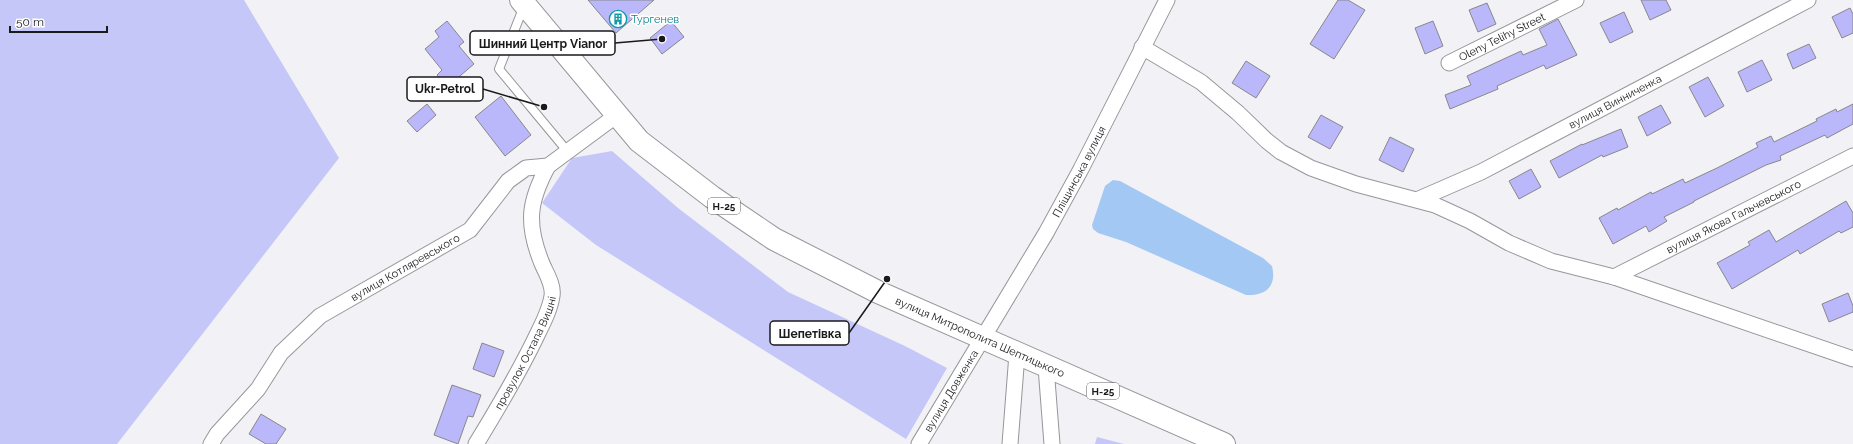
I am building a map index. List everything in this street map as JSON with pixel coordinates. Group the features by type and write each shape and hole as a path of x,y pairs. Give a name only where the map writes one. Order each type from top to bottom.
{"main road":[{"name":"вулиця Митрополита Шептицького","path":"523,2 639,141 712,198 774,239 878,292 1224,444"}],"street":[{"name":"Пліщинська вулиця","path":"982,338 1046,233 1081,169 1167,0"},
{"name":"Oleny Telihy Street","path":"1449,63 1576,0"},
{"name":"вулиця Винниченка","path":"1419,199 1481,172 1808,0"},
{"path":"1142,47 1180,69 1217,94 1267,141 1296,161 1328,175 1356,184 1419,199 1448,210 1509,244 1538,256 1614,277 1848,354"},
{"name":"вулиця Котляревського","path":"211,444 258,389 281,353 320,316 470,230 508,181 526,168 548,166 616,115"},
{"name":"вулиця Якова Гальчевського","path":"1614,277 1853,156"},
{"name":"провулок Остапа Вишні","path":"476,444 505,396 533,343 550,305 553,294 533,238 530,218 532,201 548,166"},
{"name":"вулиця Довженка","path":"919,444 982,338"},
{"path":"1010,444 1017,354"},
{"path":"1046,367 1052,444"}],"lane":[{"path":"523,2 499,69 568,152"}],"shaded area":[{"path":"0,0 244,0 339,158 117,444 0,444"},
{"path":"612,151 678,208 788,292 905,346 947,368 906,439 596,245 542,203 572,158"},
{"path":"1113,180 1120,181 1263,258 1272,266 1273,279 1271,284 1264,292 1246,295 1126,242 1098,233 1093,229 1092,225 1105,186"},
{"path":"1097,437 1124,444 1095,444"}],"building":[{"name":"Тургенев","path":"588,0 654,0 616,33"},
{"path":"1338,0 1348,0 1365,10 1334,59 1310,44"},
{"path":"1641,0 1666,0 1671,10 1650,20"},
{"path":"1487,3 1496,24 1478,32 1469,10"},
{"path":"1850,8 1853,14 1853,33 1842,38 1832,17"},
{"path":"1624,12 1633,32 1610,43 1600,23"},
{"path":"1558,19 1577,55 1546,69 1544,65 1497,86 1498,89 1450,109 1445,95 1471,85 1467,76 1521,51 1523,55 1547,45 1539,29"},
{"path":"447,21 464,42 459,46 474,64 447,87 437,75 442,70 425,49 439,37 435,31"},
{"path":"671,21 684,37 662,54 650,38"},
{"path":"1433,21 1443,46 1425,54 1415,28"},
{"path":"1809,44 1816,58 1793,69 1787,54"},
{"path":"1762,60 1772,80 1747,92 1738,72"},
{"path":"1246,61 1270,76 1256,98 1232,83"},
{"path":"1708,77 1724,106 1705,117 1689,87"},
{"path":"501,96 531,135 505,156 475,117"},
{"path":"427,104 436,115 417,132 407,121"},
{"path":"1853,104 1853,124 1827,138 1825,135 1780,156 1781,160 1766,165 1694,201 1664,217 1667,221 1649,232 1646,226 1613,244 1599,218 1617,208 1618,210 1651,192 1652,194 1683,179 1685,183 1717,168 1758,147 1756,143 1771,136 1774,142 1817,121 1816,119 1836,109 1837,112"},
{"path":"1661,105 1671,123 1647,136 1638,117"},
{"path":"1321,115 1343,127 1330,149 1308,137"},
{"path":"1621,129 1628,147 1603,157 1602,155 1559,178 1550,161 1582,144"},
{"path":"1390,137 1414,149 1403,172 1379,160"},
{"path":"1531,169 1541,187 1519,199 1509,181"},
{"path":"1846,201 1853,213 1853,227 1841,233 1839,231 1800,254 1798,250 1732,289 1717,263 1750,245 1748,242 1769,230 1776,242"},
{"path":"1848,293 1853,306 1853,312 1829,322 1822,304"},
{"path":"482,343 504,351 494,377 473,369"},
{"path":"452,385 481,395 473,417 468,416 458,444 434,435"},
{"path":"261,414 286,429 276,444 266,444 249,434"}],"place":[{"name":"Тургенев","path":"618,19"},
{"name":"Шинний Центр Vianor","path":"662,39"},
{"name":"Ukr-Petrol","path":"544,107"},
{"name":"Шепетівка","path":"887,279"}]}
